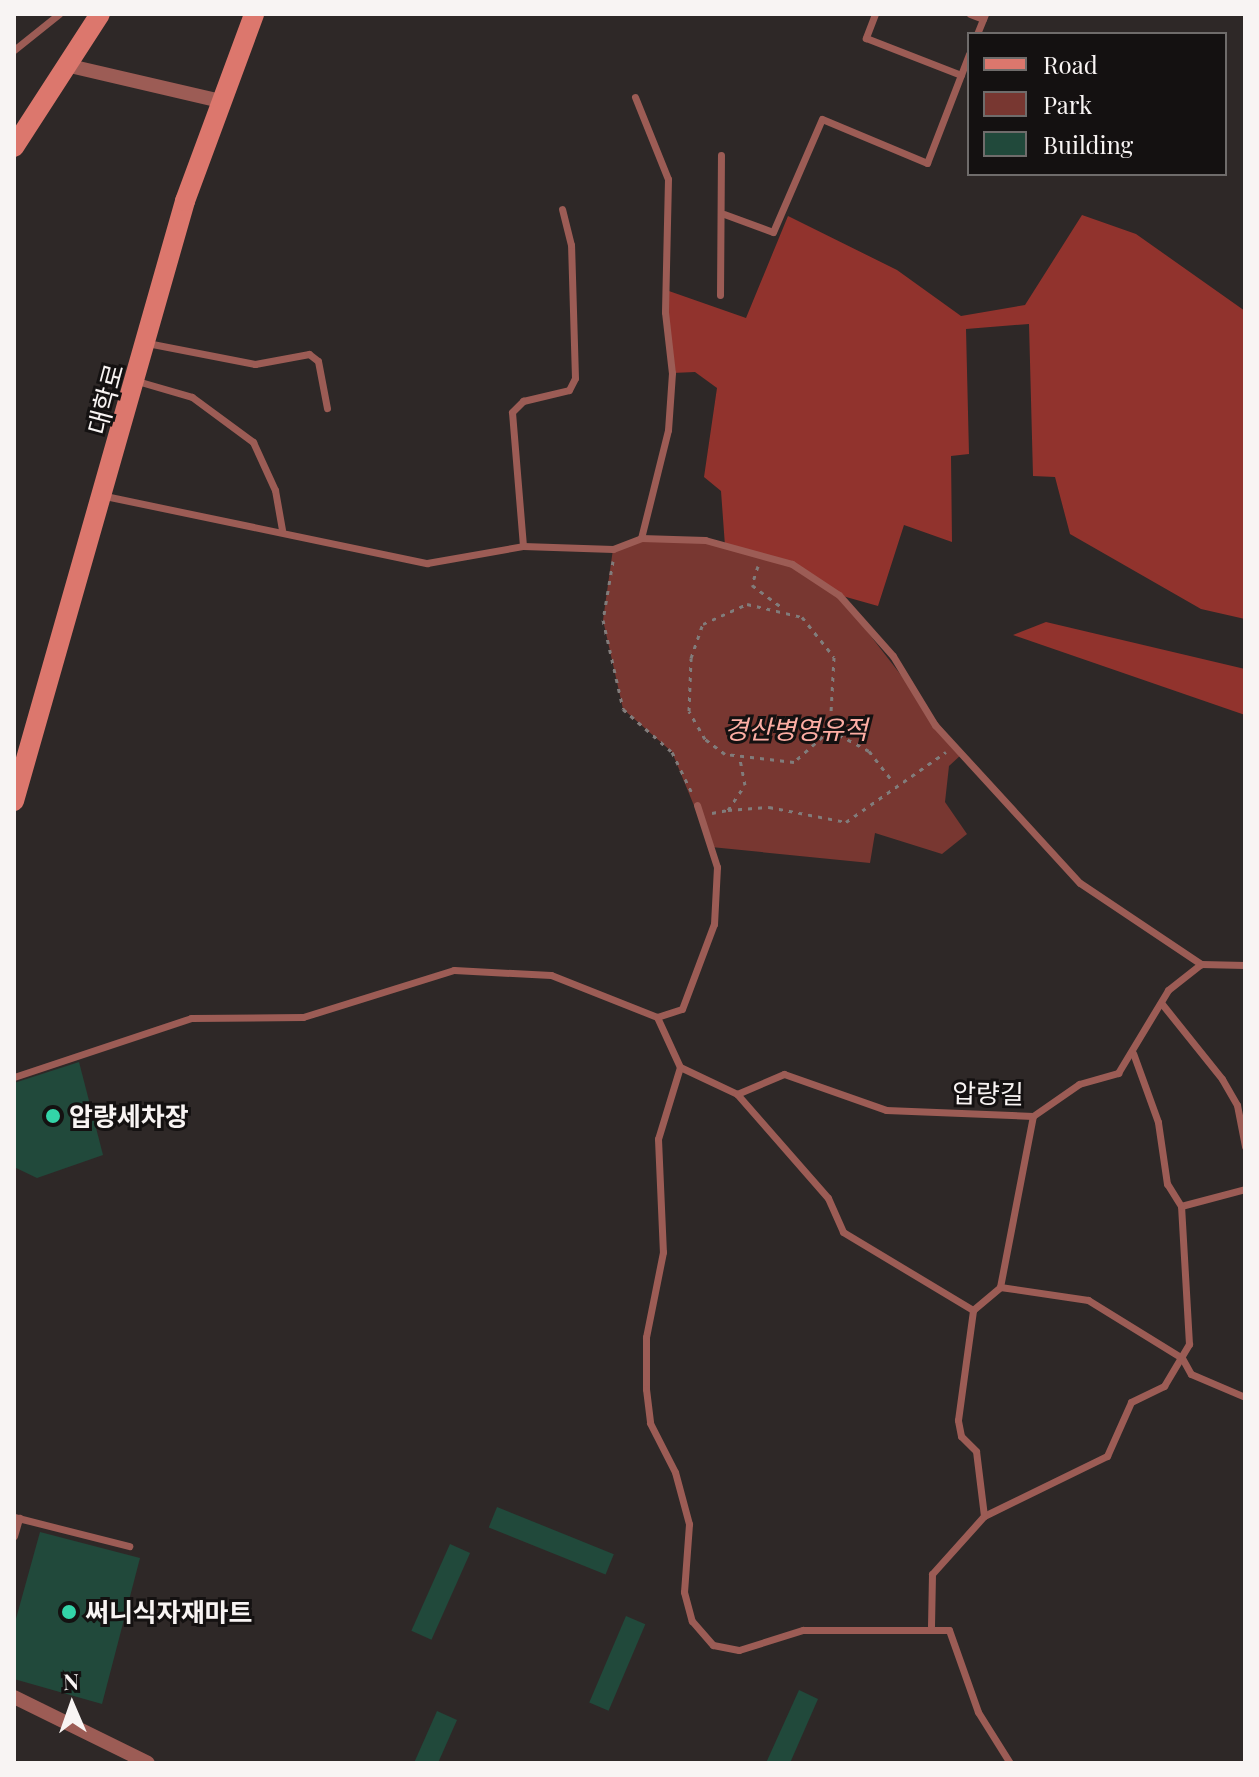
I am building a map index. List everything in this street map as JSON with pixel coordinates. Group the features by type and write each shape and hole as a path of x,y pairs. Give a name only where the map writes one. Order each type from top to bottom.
{"main road":[{"path":"14,147 70,66 100,14"},
{"name":"대학로","path":"14,801 22,745 105,496 147,343 220,101 254,14"}],"street":[{"path":"70,66 220,101"},
{"path":"14,1697 148,1763"}],"lane":[{"path":"14,50 59,14"},
{"path":"875,14 866,38 961,75"},
{"path":"970,14 984,17"},
{"path":"724,214 773,232 822,119 927,163 967,59"},
{"path":"635,97 668,179 665,312 672,373 668,430 641,538"},
{"path":"720,295 724,214 721,155"},
{"path":"523,546 512,412 523,401 569,390 575,378 571,245 562,209"},
{"path":"147,343 255,364 309,354 318,361 327,408"},
{"path":"137,381 192,397 253,442 275,490 282,529"},
{"path":"105,496 282,529 427,563 523,546 613,549 641,538 705,540 792,564 839,595 956,748 1080,883 1201,964 1245,965"},
{"path":"14,1077 191,1018 303,1017 454,970 551,975 657,1017 682,1009 714,924 717,867 697,805"},
{"name":"압량길","path":"737,1094 784,1074 886,1110 1033,1116 1079,1084 1118,1073 1133,1053 1168,990 1201,964"},
{"path":"1162,1004 1193,1037 1242,1111 1245,1146"},
{"path":"657,1017 680,1067 737,1094 828,1198 843,1232 973,1310"},
{"path":"931,1626 932,1574 984,1516 1107,1456 1131,1402 1164,1386 1182,1358 1190,1291 1181,1206 1167,1184 1158,1122 1133,1053"},
{"path":"680,1067 658,1139 663,1252 646,1337 646,1389 650,1423 675,1472 689,1524 684,1592 692,1621 713,1645 739,1650 803,1630 931,1626 949,1630 959,1645 978,1712 1010,1763"},
{"path":"984,1516 976,1451 961,1436 958,1420 973,1310 1000,1287 1033,1116"},
{"path":"1181,1206 1245,1189"},
{"path":"1000,1287 1056,1289 1088,1300 1182,1358 1191,1374 1245,1397"},
{"path":"14,1536 17,1517 129,1546"}],"path":[{"path":"613,549 603,620 623,709 672,752 697,805"},
{"path":"764,556 752,585 783,608 802,617 834,657 830,730 794,762 740,759 695,726 688,703 691,658 703,624 716,613 747,604 783,608"},
{"path":"830,730 869,751 894,783"},
{"path":"701,815 769,807 846,822 866,814 894,783 956,748"},
{"path":"728,810 745,785 740,759"}],"green space":[{"name":"경산병영유적","path":"635,540 705,540 792,564 839,595 962,754 949,766 945,802 967,834 942,854 875,833 870,863 711,847 672,752 623,709 603,620 613,549"}],"shaded area":[{"path":"1082,215 1136,234 1245,311 1245,619 1201,609 1070,534 1055,477 1033,476 1029,324 966,329 969,454 951,456 952,542 904,525 878,606 839,595 792,564 725,546 721,491 704,477 717,388 695,372 672,373 666,290 746,318 788,216 897,270 961,316 1025,305"},
{"path":"1046,622 1245,669 1245,715 1013,635"}],"building":[{"name":"압량세차장","path":"79,1062 103,1155 37,1178 14,1167 14,1083"},
{"path":"497,1507 614,1554 606,1575 489,1527"},
{"path":"40,1532 140,1558 102,1704 14,1679 14,1626"},
{"path":"450,1544 470,1553 431,1640 411,1631"},
{"path":"626,1616 645,1624 609,1711 589,1703"},
{"path":"799,1690 818,1699 790,1763 766,1763"},
{"path":"437,1711 457,1720 438,1763 414,1763"}],"place":[{"name":"압량세차장","path":"53,1116"},
{"name":"써니식자재마트","path":"69,1612"}]}
